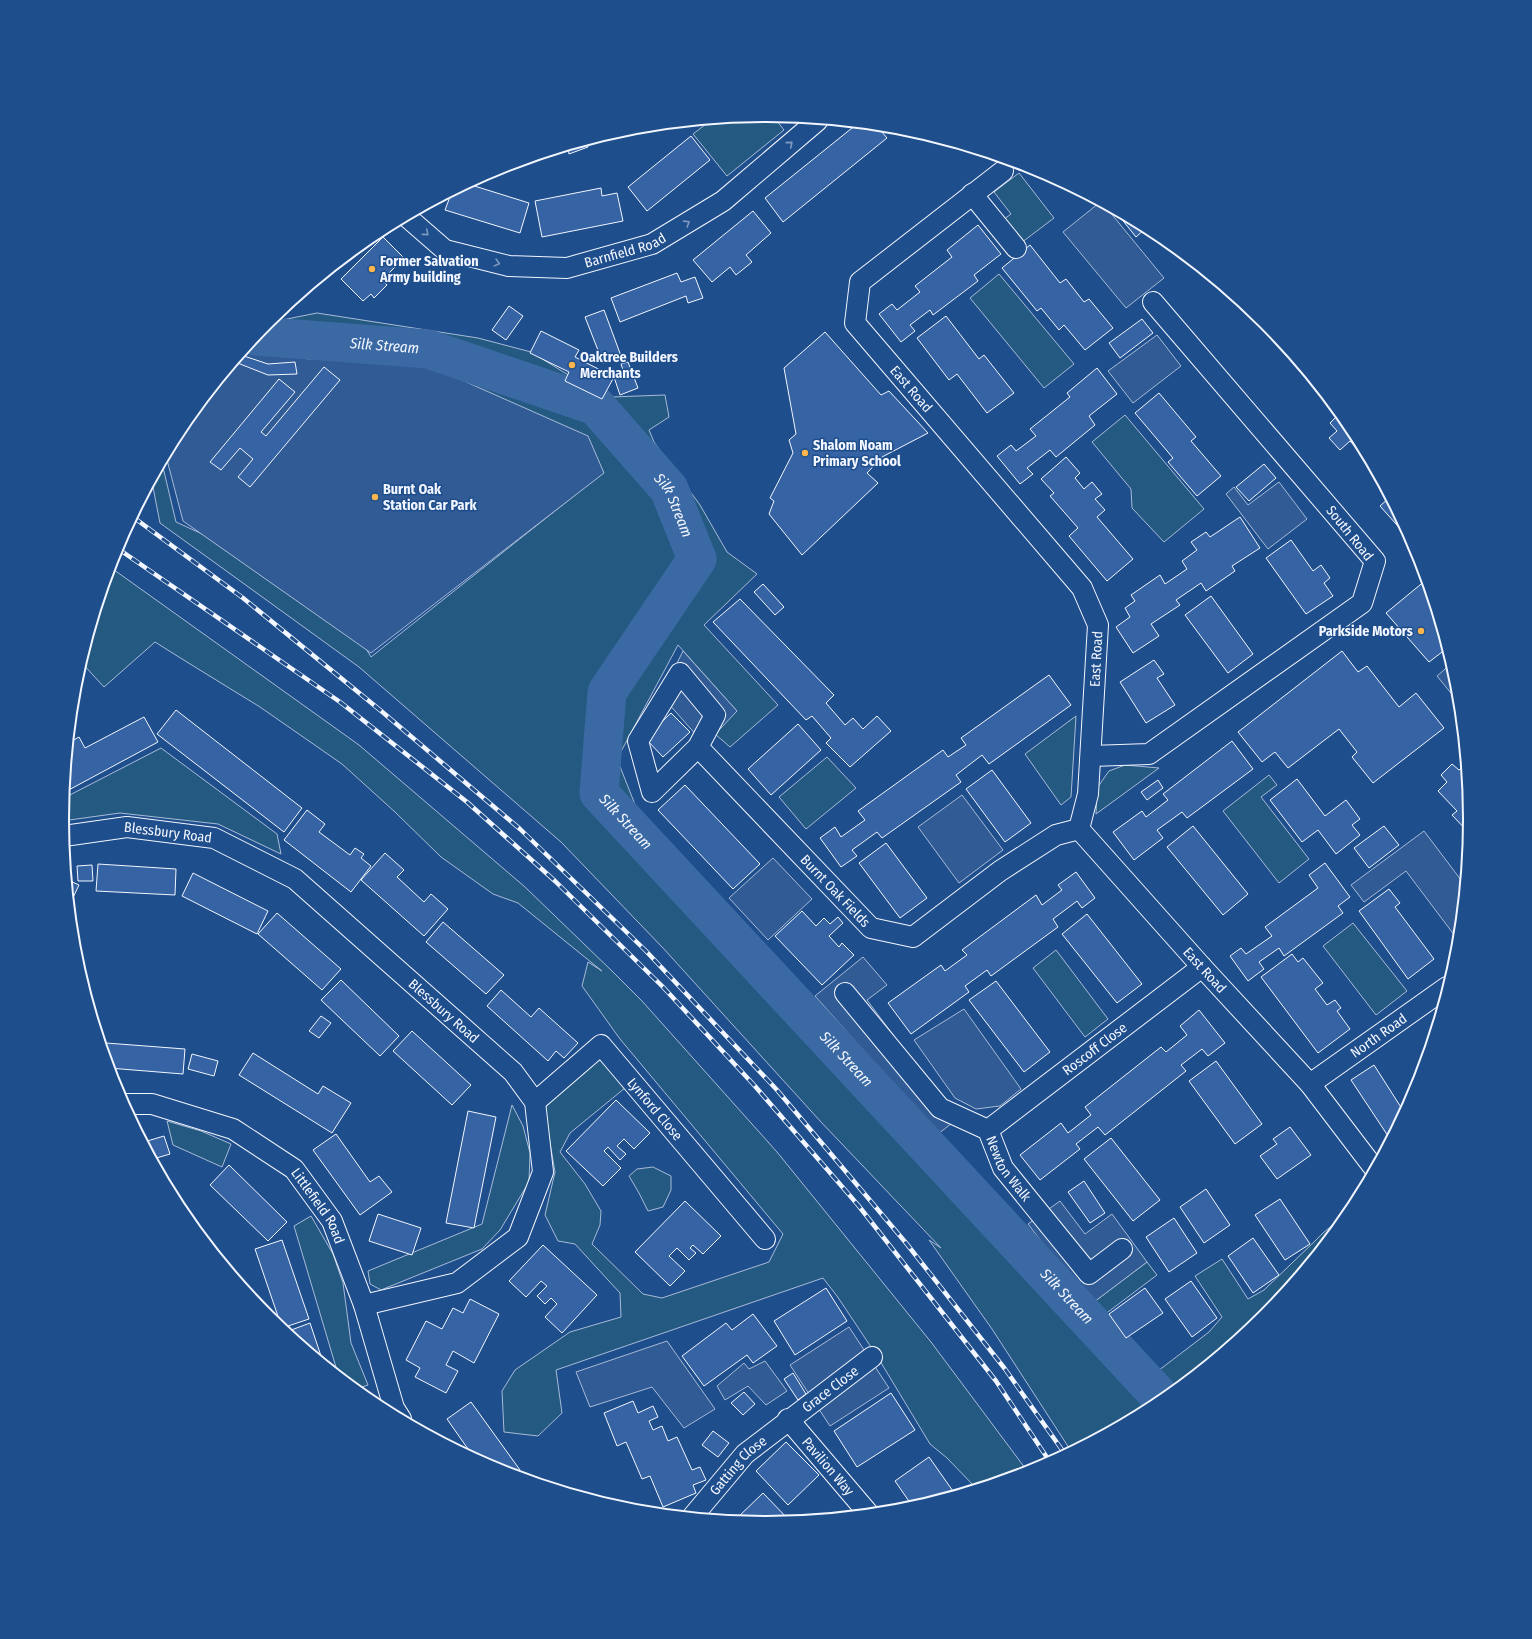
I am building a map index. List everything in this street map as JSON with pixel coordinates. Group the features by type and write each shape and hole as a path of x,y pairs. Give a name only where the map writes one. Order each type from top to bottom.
{"street":[{"name":"Barnfield Road","path":"411,220 445,250 509,266 567,268 652,244 723,201 813,124"},
{"name":"East Road","path":"1003,171 860,282 855,323 1082,588 1098,625 1088,794 1079,829 1202,967 1310,1084 1372,1165"},
{"path":"972,194 1016,248"},
{"name":"South Road","path":"1090,756 1149,754 1362,604 1375,561 1153,302"},
{"path":"680,673 715,715 698,746 652,792 638,741 680,673"},
{"name":"Burnt Oak Fields","path":"698,746 871,928 913,937 1000,871 1056,835 1079,829"},
{"name":"Blessbury Road","path":"69,835 126,827 214,838 295,879 514,1072 535,1102 544,1172 518,1237 457,1283 364,1305"},
{"name":"Roscoff Close","path":"988,1130 1202,967"},
{"name":"North Road","path":"1310,1084 1441,991"},
{"name":"Newton Walk","path":"845,993 940,1108 988,1130 1003,1168 1090,1274 1122,1248"},
{"name":"Lynford Close","path":"535,1102 601,1045 765,1239"},
{"name":"Littlefield Road","path":"130,1104 152,1104 233,1129 294,1169 332,1221 364,1305 395,1409"},
{"name":"Grace Close","path":"788,1420 872,1357"},
{"name":"Pavilion Way","path":"788,1420 864,1510"},
{"name":"Gatting Close","path":"696,1513 745,1454 788,1420"}],"shaded area":[{"path":"778,123 784,130 727,176 693,134 704,125 720,124"},
{"path":"1019,173 1054,218 1021,243 1003,220 1011,214 994,192"},
{"path":"1095,206 1113,215 1164,278 1126,308 1063,232"},
{"path":"999,274 1074,364 1044,388 970,298"},
{"path":"317,313 478,338 531,352 565,373 611,397 665,395 669,417 649,430 654,442 700,505 727,552 757,574 704,625 778,705 730,747 715,734 736,710 678,645 617,759 636,807 839,1033 1001,1210 1093,1316 1150,1377 1209,1332 1222,1317 1195,1276 1222,1259 1248,1299 1264,1290 1333,1225 1290,1279 1226,1344 1153,1399 1114,1423 1069,1447 992,1329 929,1240 941,1248 821,1122 663,948 561,842 359,667 160,523 153,488 163,469 176,522 261,561 358,635 371,657 604,472 248,353 280,320"},
{"path":"1157,335 1181,366 1133,403 1108,371"},
{"name":"Burnt Oak Station Car Park","path":"252,349 309,359 412,358 588,436 604,473 371,653 183,521 168,462 186,432 213,395"},
{"path":"1125,415 1204,509 1164,542 1132,508 1131,489 1092,442"},
{"path":"1279,482 1307,519 1268,549 1226,494 1234,487 1248,505"},
{"path":"115,571 359,745 525,887 642,1001 777,1152 931,1342 1024,1467 973,1485 947,1458 930,1444 877,1356 837,1296 823,1278 556,1370 562,1413 538,1436 504,1432 502,1391 515,1370 570,1332 621,1317 620,1293 575,1244 558,1241 545,1215 555,1172 544,1108 601,1057 625,1088 570,1133 560,1152 585,1184 601,1211 600,1225 592,1244 643,1294 662,1298 769,1262 783,1234 620,1039 582,986 588,962 602,971 518,903 493,894 441,857 395,812 342,764 260,707 155,642 104,687 86,667 106,595"},
{"path":"683,651 737,711 705,745 661,695"},
{"path":"1446,668 1452,694 1437,676"},
{"path":"1076,716 1071,797 1061,805 1025,754"},
{"path":"161,748 277,834 281,854 218,824 120,813 69,820 70,795"},
{"path":"827,757 856,788 806,829 779,797"},
{"path":"1125,765 1159,768 1096,814 1097,788 1109,771"},
{"path":"1269,775 1277,785 1261,797 1309,859 1279,883 1223,811"},
{"path":"962,795 1003,850 959,883 918,827"},
{"path":"1424,831 1460,879 1453,934 1406,871 1364,902 1351,885"},
{"path":"773,858 812,899 768,940 729,898"},
{"path":"1353,923 1407,991 1376,1015 1323,946"},
{"path":"1056,950 1108,1019 1085,1037 1033,968"},
{"path":"863,957 887,985 867,1000 945,1104 965,1113 938,1134 815,996"},
{"path":"964,1009 1021,1089 1000,1106 976,1109 955,1098 914,1040"},
{"path":"512,1105 523,1126 530,1153 529,1182 500,1230 482,1249 381,1290 370,1284 368,1271 482,1224"},
{"path":"167,1121 201,1131 231,1144 222,1167 173,1145"},
{"path":"653,1167 671,1176 671,1190 663,1207 648,1211 629,1176 637,1169"},
{"path":"1060,1201 1085,1234 1112,1214 1147,1262 1090,1305 1028,1224"},
{"path":"311,1216 333,1254 343,1283 351,1343 368,1385 362,1387 336,1367 294,1226"},
{"path":"1147,1262 1157,1275 1100,1318 1090,1305"},
{"path":"849,1327 889,1388 830,1426 790,1365"},
{"path":"667,1341 715,1409 684,1428 652,1387 590,1407 576,1372"},
{"path":"765,1361 787,1391 766,1405 748,1386 725,1400 717,1386 744,1363 749,1369"}],"building":[{"path":"853,128 882,133 887,138 783,222 765,198"},
{"path":"691,136 710,160 647,211 628,187"},
{"path":"588,146 588,147 569,154 569,151"},
{"path":"475,186 529,203 520,233 445,210 449,199"},
{"path":"601,188 602,196 617,193 623,221 542,237 535,201"},
{"path":"753,211 771,233 746,255 752,262 736,275 730,267 712,282 693,260"},
{"path":"1124,222 1141,233 1136,237"},
{"path":"978,225 1001,254 974,275 978,281 933,315 930,310 910,325 915,331 901,342 879,314 892,304 897,310 920,292 915,286 952,257 947,250"},
{"name":"Former Salvation Army building","path":"383,237 404,258 382,280 387,285 374,298 371,294 363,301 341,279"},
{"path":"1030,245 1060,283 1066,279 1084,302 1089,299 1113,328 1085,350 1064,325 1059,330 1041,308 1037,311 1002,268"},
{"path":"677,273 681,282 695,277 703,298 688,303 686,296 620,322 611,298"},
{"path":"509,306 523,316 506,340 492,330"},
{"path":"604,310 621,356 603,363 585,317"},
{"path":"946,316 979,359 984,355 1014,393 987,413 957,374 949,380 917,338"},
{"path":"1142,319 1153,333 1120,358 1109,343"},
{"name":"Oaktree Builders Merchants","path":"541,331 579,350 575,357 614,377 602,399 565,381 569,372 530,353"},
{"path":"825,332 881,395 889,391 928,433 882,457 867,473 878,483 802,555 769,514 774,501 770,498 793,453 789,440 796,434 784,368"},
{"path":"245,356 268,364 295,362 297,374 268,375 239,364"},
{"path":"628,362 638,388 620,395 614,377 624,373 621,364"},
{"path":"324,367 340,380 250,487 238,477 253,459 240,448 221,470 210,462 279,379 295,392 261,432 266,436"},
{"path":"1097,368 1117,394 1089,416 1095,425 1056,457 1050,450 1027,468 1033,474 1020,484 997,456 1011,445 1016,451 1036,436 1030,429 1070,397 1067,393"},
{"path":"1159,393 1196,437 1191,441 1221,476 1197,496 1168,462 1173,458 1135,413"},
{"path":"1335,418 1355,446 1350,441 1340,450 1329,438 1337,431 1330,423"},
{"path":"1066,457 1080,473 1075,478 1084,489 1092,482 1102,494 1095,499 1105,510 1097,517 1133,559 1107,581 1069,536 1078,528 1050,496 1054,493 1041,479"},
{"path":"1264,464 1276,478 1249,501 1236,487"},
{"path":"1386,501 1398,526 1380,506"},
{"path":"1240,517 1260,548 1232,566 1235,571 1206,591 1201,583 1176,600 1180,605 1151,624 1159,636 1133,653 1116,627 1130,617 1125,608 1135,601 1131,595 1160,575 1165,584 1187,569 1182,561 1197,550 1191,542 1206,532 1210,537"},
{"path":"1291,540 1313,571 1321,565 1330,578 1324,583 1333,596 1306,614 1266,558"},
{"path":"763,584 784,607 775,615 754,592"},
{"name":"Parkside Motors","path":"1422,584 1442,652 1429,662 1386,613"},
{"path":"1211,596 1253,654 1228,673 1185,615"},
{"path":"740,599 834,695 826,703 845,725 853,718 863,729 877,716 891,731 850,767 826,743 831,738 812,716 806,720 713,622"},
{"path":"1342,651 1358,672 1367,666 1399,707 1416,693 1444,728 1373,783 1352,757 1357,752 1339,729 1288,768 1275,752 1262,762 1238,732"},
{"path":"1154,660 1164,674 1157,678 1175,705 1146,723 1120,682"},
{"path":"1049,675 1071,705 989,764 982,755 956,775 961,782 882,838 877,832 852,850 857,856 841,867 820,838 835,827 841,837 865,820 858,811 943,750 948,757 966,745 961,738"},
{"path":"176,710 302,808 284,832 157,734"},
{"path":"671,713 690,732 663,757 645,738"},
{"path":"144,717 158,742 70,789 74,740 79,737 85,748"},
{"path":"798,724 821,750 771,795 748,769"},
{"path":"1232,741 1253,769 1187,818 1182,812 1157,830 1163,838 1134,860 1113,832 1142,811 1146,817 1168,800 1163,794"},
{"path":"1452,764 1459,770 1461,768 1463,826 1452,815 1457,811 1438,791 1447,782 1441,775"},
{"path":"992,770 1031,823 1005,842 966,789"},
{"path":"1297,779 1325,816 1346,800 1360,819 1352,825 1360,835 1336,854 1318,830 1302,842 1270,800"},
{"path":"1158,780 1163,788 1147,800 1141,792"},
{"path":"685,785 760,864 733,889 658,810"},
{"path":"307,810 325,824 319,832 350,855 355,848 364,854 361,858 371,866 351,892 284,840"},
{"path":"1193,826 1248,894 1223,915 1167,847"},
{"path":"1384,826 1399,845 1369,868 1354,848"},
{"path":"886,843 927,898 900,918 859,863"},
{"path":"385,853 404,870 397,877 424,902 431,894 448,909 424,936 361,880"},
{"path":"1325,863 1350,897 1338,906 1343,913 1284,956 1279,948 1259,962 1264,969 1248,981 1230,956 1241,948 1246,954 1272,936 1265,927 1318,888 1309,875"},
{"path":"98,864 176,869 175,895 96,891"},
{"path":"92,865 93,881 78,881 77,866"},
{"path":"1076,872 1095,898 1082,908 1077,901 1053,919 1058,927 991,976 987,970 965,986 969,992 911,1034 888,1003 941,965 945,971 967,955 962,950 1036,895 1042,905 1062,890 1058,885"},
{"path":"193,873 268,911 257,934 182,896"},
{"path":"72,882 79,885 74,897"},
{"path":"1389,889 1400,903 1395,907 1434,959 1408,979 1359,911"},
{"path":"802,911 816,926 824,918 830,924 838,917 843,923 829,936 839,947 842,943 854,955 822,985 775,936"},
{"path":"277,913 341,969 322,990 258,934"},
{"path":"1087,914 1142,984 1117,1003 1062,934"},
{"path":"443,922 504,975 486,994 426,942"},
{"path":"1292,954 1298,962 1303,958 1323,983 1315,989 1327,1005 1335,1000 1341,1008 1337,1011 1350,1029 1318,1053 1261,977"},
{"path":"341,980 399,1036 380,1056 321,1000"},
{"path":"996,981 1050,1052 1024,1072 969,1000"},
{"path":"501,990 531,1017 539,1008 578,1043 564,1058 556,1051 548,1061 487,1006"},
{"path":"1199,1010 1225,1043 1208,1056 1202,1049 1181,1065 1186,1071 1105,1135 1098,1127 1076,1144 1080,1149 1040,1180 1020,1155 1061,1123 1068,1133 1091,1115 1085,1107 1161,1047 1166,1052 1187,1035 1180,1026"},
{"path":"321,1016 331,1023 319,1038 309,1031"},
{"path":"412,1031 471,1085 452,1105 393,1051"},
{"path":"106,1044 185,1049 183,1074 115,1069"},
{"path":"253,1053 318,1094 323,1086 351,1103 332,1133 239,1075"},
{"path":"192,1054 218,1061 214,1076 188,1069"},
{"path":"1216,1061 1262,1124 1235,1144 1189,1081"},
{"path":"1374,1065 1401,1107 1387,1135 1351,1080"},
{"path":"616,1100 650,1133 634,1149 624,1139 617,1146 626,1154 620,1160 608,1147 604,1151 621,1168 603,1186 566,1151"},
{"path":"468,1111 496,1117 474,1228 446,1223"},
{"path":"1290,1127 1311,1155 1277,1179 1260,1156 1277,1144 1273,1139"},
{"path":"336,1134 370,1182 379,1176 392,1192 360,1215 313,1150"},
{"path":"164,1136 170,1154 157,1158 148,1141"},
{"path":"1111,1138 1160,1200 1133,1221 1084,1159"},
{"path":"229,1165 287,1222 268,1241 210,1185"},
{"path":"1084,1181 1105,1213 1090,1223 1068,1192"},
{"path":"1206,1189 1230,1225 1204,1243 1180,1207"},
{"path":"1280,1199 1310,1244 1285,1260 1255,1215"},
{"path":"685,1201 721,1236 703,1254 693,1245 690,1248 696,1253 689,1260 677,1248 669,1256 685,1271 670,1286 635,1252"},
{"path":"378,1214 421,1228 412,1255 369,1241"},
{"path":"1174,1218 1197,1253 1169,1272 1146,1237"},
{"path":"1253,1238 1279,1275 1253,1293 1228,1256"},
{"path":"282,1240 309,1319 288,1326 278,1317 255,1249"},
{"path":"543,1245 597,1295 562,1333 545,1317 557,1304 551,1298 545,1304 537,1296 547,1286 541,1281 526,1297 509,1281"},
{"path":"1191,1281 1217,1318 1192,1337 1165,1299"},
{"path":"826,1288 847,1321 795,1355 774,1321"},
{"path":"1145,1288 1163,1313 1126,1338 1109,1314"},
{"path":"470,1299 499,1314 474,1363 453,1351 446,1365 458,1371 446,1393 415,1377 420,1368 406,1360 426,1321 442,1329 453,1308 463,1313"},
{"path":"753,1314 777,1346 753,1363 747,1355 704,1386 682,1356 726,1323 732,1330"},
{"path":"310,1323 321,1356 306,1344 291,1330"},
{"path":"793,1373 806,1394 798,1400 784,1379"},
{"path":"744,1392 755,1404 743,1415 731,1403"},
{"path":"891,1393 915,1430 857,1467 834,1431"},
{"path":"633,1401 638,1413 653,1406 658,1417 649,1421 653,1430 662,1426 668,1441 677,1437 692,1470 700,1467 706,1480 693,1485 696,1493 663,1507 650,1476 642,1479 626,1442 617,1446 604,1413"},
{"path":"471,1402 520,1470 499,1463 468,1450 447,1419"},
{"path":"713,1431 729,1443 718,1457 702,1445"},
{"path":"786,1442 819,1475 788,1505 756,1471"},
{"path":"929,1457 953,1491 909,1501 895,1481"},
{"path":"763,1493 785,1516 766,1516 740,1515"}],"waterway":[{"name":"Silk Stream","path":"264,337 428,349 596,406 669,489 697,559 607,692 599,793 1158,1395"}],"railway":[{"path":"137,520 243,598 380,710 520,829 645,950 777,1090 906,1243 1005,1369 1062,1450"},
{"path":"123,552 340,702 467,802 555,881 663,987 754,1085 858,1205 996,1381 1047,1457"}],"place":[{"name":"Former Salvation Army building","path":"372,269"},
{"name":"Oaktree Builders Merchants","path":"572,365"},
{"name":"Shalom Noam Primary School","path":"805,453"},
{"name":"Burnt Oak Station Car Park","path":"375,497"},
{"name":"Parkside Motors","path":"1421,631"}]}
